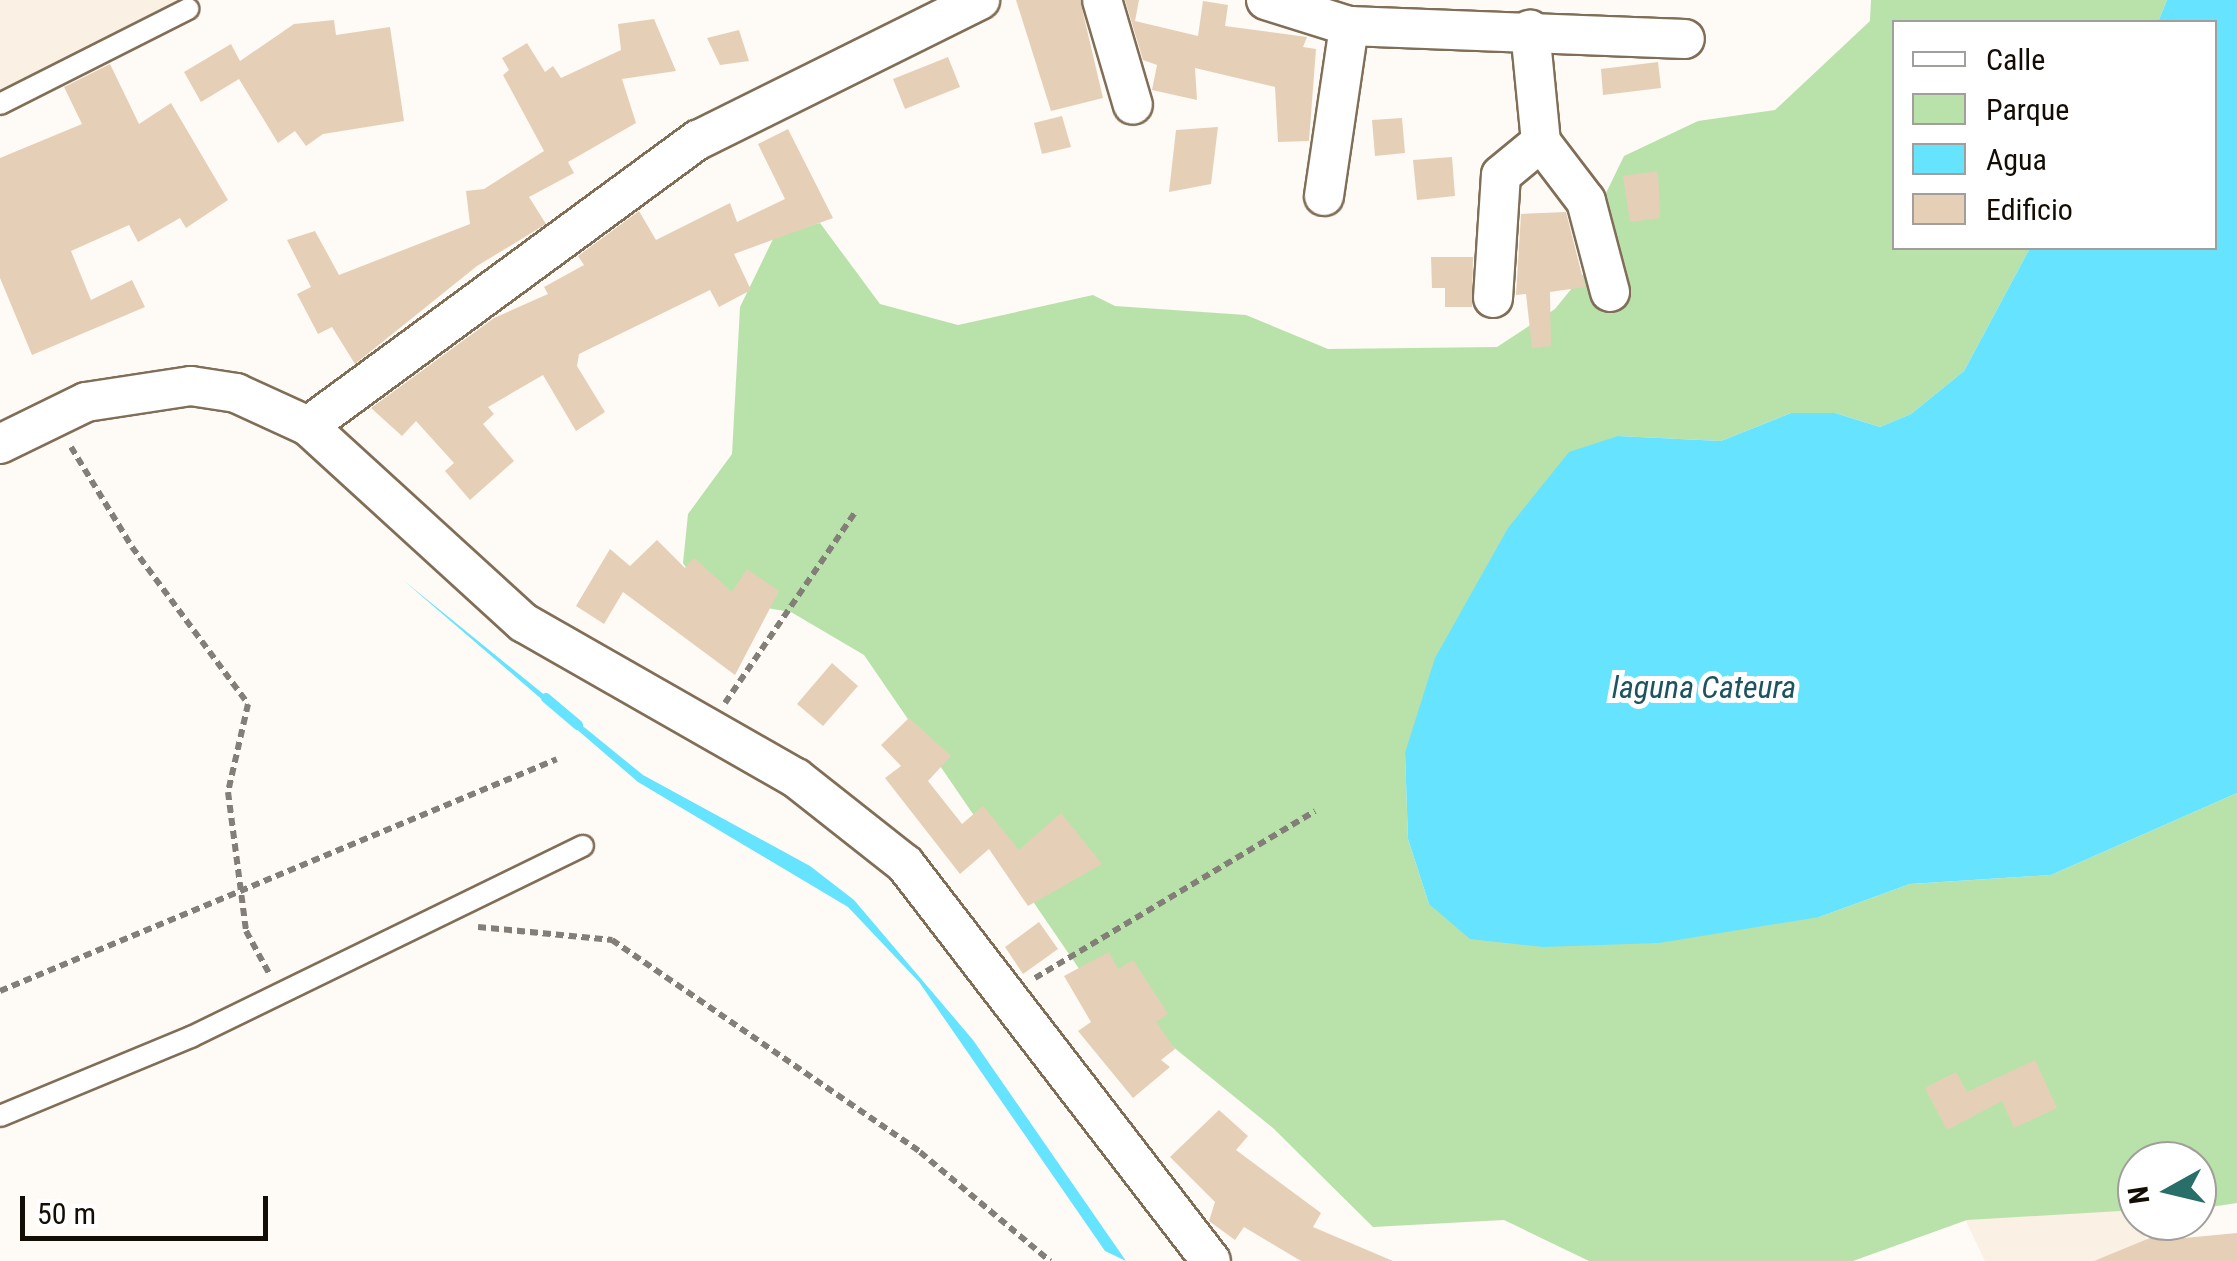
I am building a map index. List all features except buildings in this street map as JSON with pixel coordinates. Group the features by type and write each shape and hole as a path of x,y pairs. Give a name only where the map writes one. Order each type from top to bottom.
{"street":[{"path":"308,426 698,140 980,0"},
{"path":"1102,0 1132,105"},
{"path":"1266,0 1349,26 1530,30 1685,39"},
{"path":"1324,196 1349,26"},
{"path":"1530,30 1541,142 1586,201 1610,292"},
{"path":"1493,298 1501,176 1541,142"},
{"path":"0,444 86,402 191,386 236,394 308,426 524,623 796,778 905,864 1008,994 1102,1129 1210,1261"}],"lane":[{"path":"0,104 188,9"},
{"path":"0,1116 280,994 583,846"}],"path":[{"path":"52,416 132,547 248,704 228,792 246,931 280,994"},
{"path":"710,730 766,633 856,511"},
{"path":"0,992 557,759"},
{"path":"1008,994 1314,811"},
{"path":"428,922 612,940 920,1152 1050,1261"}],"shaded area":[{"path":"0,0 181,0 0,91"},
{"path":"1914,1113 2117,1194 2117,1241 2148,1241 2158,1261 1985,1261"}],"green space":[{"path":"1871,0 2167,0 2159,20 1892,20 1892,250 2029,250 1964,371 1911,414 1880,427 1835,413 1791,413 1721,441 1618,436 1405,753 1408,839 1429,904 1819,917 1910,884 2051,875 2237,793 2237,1203 2217,1206 2217,1141 2117,1141 2117,1211 1967,1220 1853,1261 1589,1261 1504,1220 1373,1227 1273,1128 1082,973 864,655 791,612 706,598 683,563 688,514 732,454 740,307 775,235 820,223 880,304 958,325 1093,295 1115,306 1246,315 1328,349 1497,347 1555,309 1602,251 1606,193 1624,156 1698,121 1775,110 1870,21"}],"water":[{"name":"laguna Cateura","path":"2167,0 2237,0 2237,793 2051,875 1910,884 1819,917 1659,943 1543,947 1470,939 1429,904 1408,839 1405,753 1435,658 1508,528 1569,452 1618,436 1721,441 1791,413 1835,413 1880,427 1911,414 1964,371 2029,250 2217,250 2217,20 2159,20"},
{"path":"403,580 643,775 810,866 854,900 973,1040 1126,1261 1105,1251 919,982 848,907 638,782"}],"waterway":[{"path":"546,698 578,725"}]}
